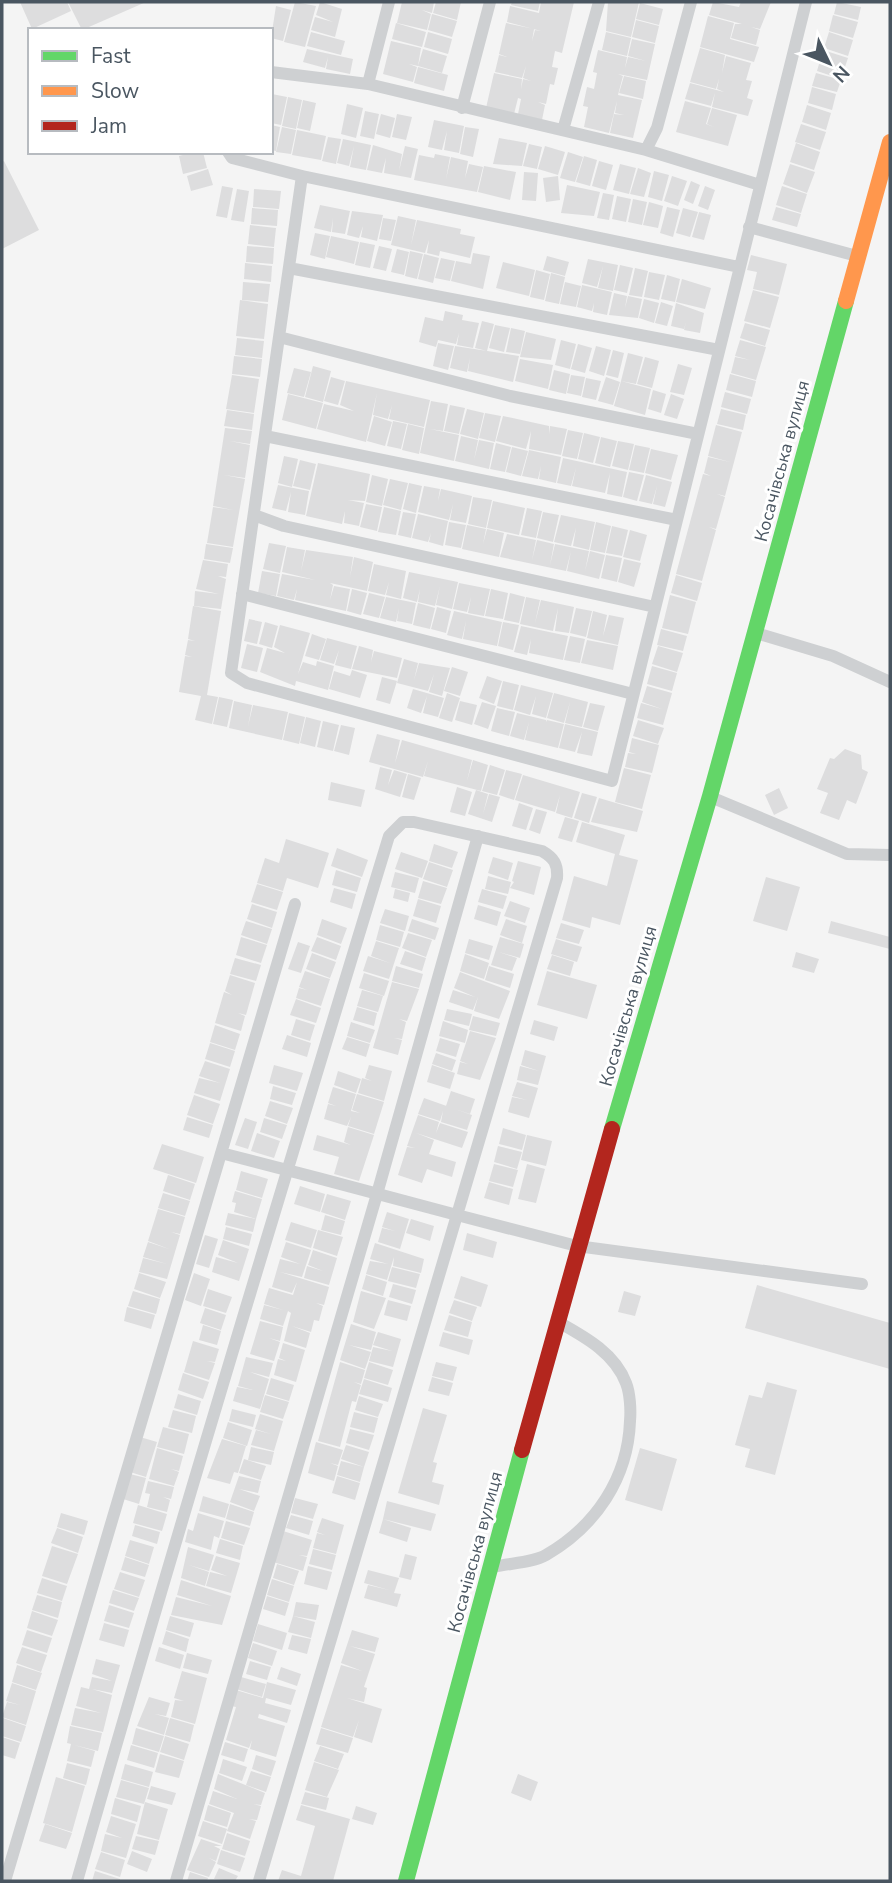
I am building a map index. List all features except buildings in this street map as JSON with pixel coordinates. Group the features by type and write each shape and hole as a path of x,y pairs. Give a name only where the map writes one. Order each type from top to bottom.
{"street":[{"name":"Косачівська вулиця","path":"406,1881 577,1246 710,796 890,142"}],"lane":[{"path":"368,84 389,2"},
{"path":"462,108 489,2"},
{"path":"563,130 599,2"},
{"path":"646,150 657,128 691,2"},
{"path":"302,176 231,673 247,683 612,781 807,2"},
{"path":"273,72 368,84 646,150 760,185"},
{"path":"229,154 232,158 302,176 740,267"},
{"path":"750,227 859,257"},
{"path":"289,268 719,349"},
{"path":"279,337 510,396 698,433"},
{"path":"265,436 677,520"},
{"path":"254,515 284,526 655,607"},
{"path":"242,594 634,694"},
{"path":"755,633 833,656 890,682"},
{"path":"710,796 847,854 890,855"},
{"path":"77,1881 189,1492 389,836 404,822 542,851 552,857 558,867 557,878 259,1881"},
{"path":"176,1881 377,1194 478,836"},
{"path":"5,1881 295,905"},
{"path":"221,1153 577,1246 862,1284"},
{"path":"491,1567 543,1556 570,1538 598,1512 619,1478 629,1446 631,1414 627,1384 612,1360 592,1341 557,1321"}],"traffic: fast":[{"path":"612,1129 710,796 846,301"},
{"path":"406,1881 522,1450"}],"traffic: slow":[{"path":"846,301 890,142"}],"traffic: jam":[{"path":"522,1450 612,1129"}]}
